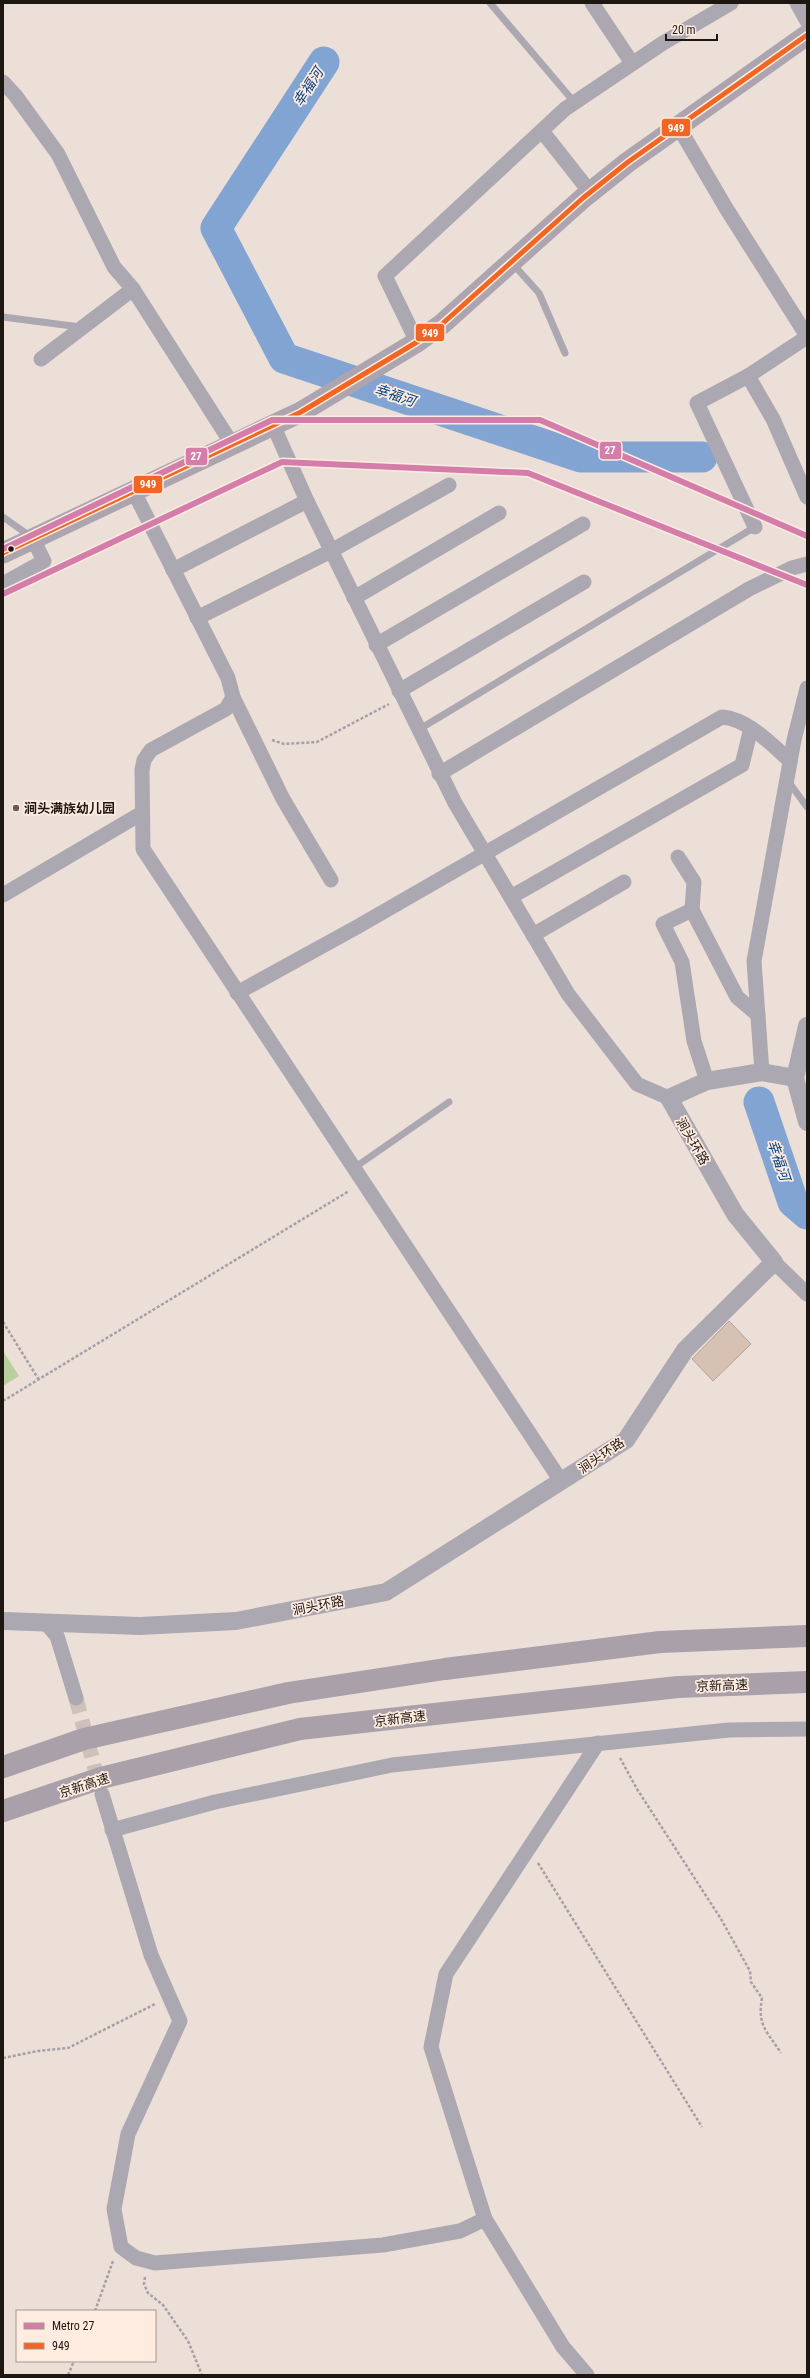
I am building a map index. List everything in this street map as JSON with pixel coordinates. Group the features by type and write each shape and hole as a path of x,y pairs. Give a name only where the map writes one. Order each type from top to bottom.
{"highway":[{"path":"3,1767 84,1739 288,1693 445,1669 660,1642 807,1636"},
{"name":"京新高速","path":"3,1811 101,1778 300,1729 678,1687 807,1682"}],"main road":[{"path":"3,553 301,412 417,342 442,324 590,192 678,126 807,35"}],"street":[{"path":"592,3 632,63"},
{"path":"417,342 385,276 542,131 575,103 632,63 730,3"},
{"path":"797,3 807,21"},
{"path":"3,82 15,95 58,154 114,268 133,289 232,444"},
{"path":"678,126 726,208 807,337 748,376 697,403 755,527"},
{"path":"542,131 590,192"},
{"path":"41,359 133,289"},
{"path":"748,376 772,419 807,497"},
{"path":"273,425 330,550 439,774 568,994 637,1084 669,1098 707,1081 762,1072 795,1078"},
{"path":"197,618 330,550 449,485"},
{"path":"134,492 228,678 233,697 283,799 331,880"},
{"path":"173,570 307,501"},
{"path":"354,598 499,512"},
{"path":"376,645 583,524"},
{"path":"3,584 44,561 33,539"},
{"path":"439,774 755,586 792,568 807,564"},
{"path":"400,694 584,582"},
{"path":"762,1072 754,961 790,760 807,688"},
{"path":"233,697 226,709 151,750 144,760 142,770 143,849 561,1481"},
{"path":"237,993 357,927 722,716 731,718 751,728 790,760"},
{"path":"511,897 742,766 751,728"},
{"path":"3,895 142,813"},
{"path":"678,857 694,882 692,910 737,997 758,1015"},
{"path":"533,935 624,882"},
{"path":"692,910 663,924 682,962 694,1041 707,1081"},
{"path":"807,1026 795,1078 807,1122"},
{"name":"涧头环路","path":"3,1621 140,1626 236,1621 386,1592 626,1440 685,1350 774,1262 736,1214 669,1098"},
{"path":"774,1262 807,1294"},
{"path":"45,1622 57,1636 76,1698"},
{"path":"112,1830 215,1802 392,1765 729,1730 807,1729"},
{"path":"587,2375 563,2347 485,2218 430,2047 446,1974 530,1849 598,1743"},
{"path":"102,1794 151,1955 180,2021 128,2134 114,2209 121,2247 136,2258 155,2263 383,2246 460,2231 485,2218"}],"lane":[{"path":"490,3 575,103"},
{"path":"511,261 539,293 565,353"},
{"path":"3,317 84,327"},
{"path":"3,517 33,539"},
{"path":"418,730 755,527"},
{"path":"787,779 807,807"},
{"path":"354,1168 449,1102"}],"path":[{"path":"252,735 284,744 317,742 400,694"},
{"path":"3,1401 364,1182"},
{"path":"3,1322 38,1380"},
{"path":"616,1742 622,1764 629,1776 721,1919 750,1971 751,1982 762,1998 759,2015 763,2026 781,2053"},
{"path":"530,1849 702,2127"},
{"path":"3,2058 38,2051 68,2048 137,2015 170,1996"},
{"path":"95,2310 115,2255 121,2247"},
{"path":"148,2261 144,2284 148,2293 164,2305 184,2335 202,2375"},
{"path":"68,2375 74,2362"}],"green space":[{"path":"3,1351 19,1376 3,1386"}],"building":[{"path":"729,1321 751,1344 713,1381 692,1359"}],"waterway":[{"name":"幸福河","path":"324,62 216,228 284,358 581,457 702,457"},
{"name":"幸福河","path":"759,1102 793,1202 807,1214"}],"tunnel":[{"path":"76,1698 100,1788"}],"metro line":[{"name":"27","path":"3,549 272,420 540,420 807,536"},
{"name":"27","path":"3,594 282,462 528,473 807,585"}],"transit line":[{"name":"949","path":"3,553 301,412 417,342 442,324 583,198 628,162 807,35"}],"place":[{"name":"涧头满族幼儿园","path":"16,808"}]}
